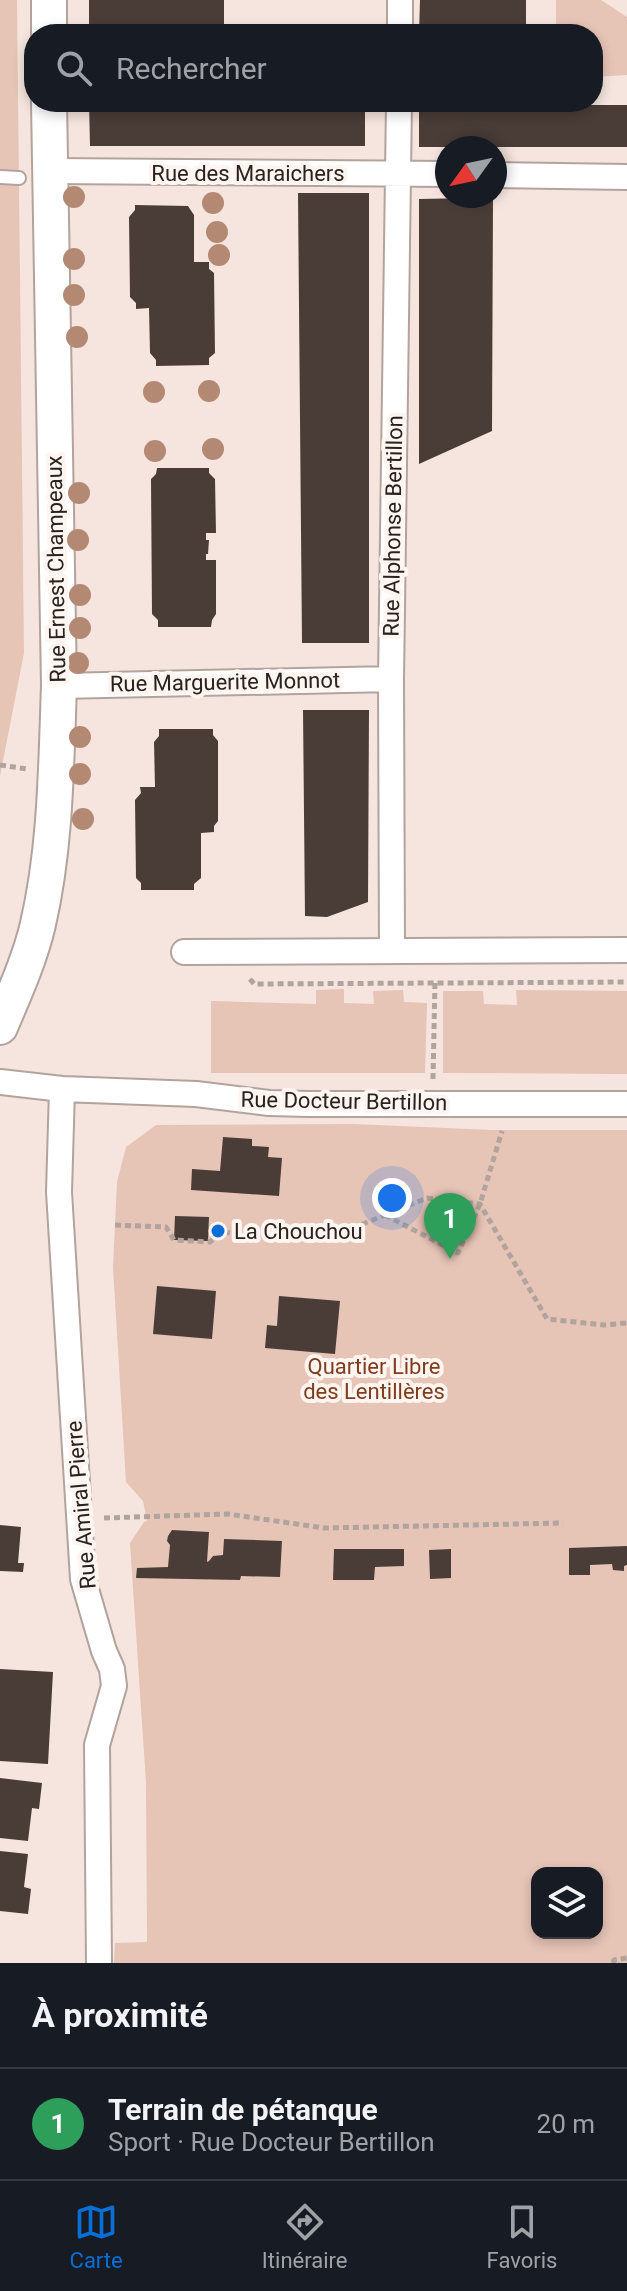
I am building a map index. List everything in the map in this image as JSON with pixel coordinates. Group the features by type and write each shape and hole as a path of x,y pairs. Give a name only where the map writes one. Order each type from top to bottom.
{"street":[{"path":"49,0 49,24"},
{"path":"400,0 400,24"},
{"name":"Rue Ernest Champeaux","path":"0,1027 37,928 46,886 56,775 59,686 34,175 47,112"},
{"name":"Rue Alphonse Bertillon","path":"392,950 391,679 399,112"},
{"name":"Rue des Maraichers","path":"34,175 435,174"},
{"path":"507,175 627,177"},
{"name":"Rue Marguerite Monnot","path":"59,686 391,679"},
{"path":"184,952 627,950"},
{"name":"Rue Docteur Bertillon","path":"0,1082 62,1089 196,1094 269,1103 627,1104"},
{"name":"Rue Amiral Pierre","path":"62,1089 59,1192 83,1579 112,1669 114,1686 97,1745 99,1963"}],"lane":[{"path":"0,177 34,175"}],"path":[{"path":"432,1104 435,950"},
{"path":"225,952 254,984 627,982"},
{"path":"385,1215 458,1253 480,1204 502,1130"},
{"path":"115,1225 166,1227 174,1240 210,1242 222,1232 290,1238 348,1230 427,1198 480,1204"},
{"path":"480,1204 547,1319 604,1325 627,1323"},
{"path":"79,1518 228,1514 324,1528 563,1523"},
{"path":"613,1963 614,1960 627,1958"}],"green space":[{"path":"0,0 17,0 24,653 0,776"},
{"path":"556,0 601,0 627,17 627,75 603,76 603,24 556,24"},
{"path":"344,989 344,1003 374,1004 373,991 403,990 404,1002 427,1003 425,1073 211,1073 211,1001 316,1004 316,990"},
{"path":"516,990 627,991 627,1074 443,1073 443,991 483,991 484,1004 517,1005"},
{"name":"Quartier Libre des Lentillères","path":"354,1124 492,1130 627,1130 627,1963 114,1963 115,1943 147,1942 146,1783 130,1543 147,1521 143,1501 126,1482 113,1267 117,1182 126,1147 156,1125"}],"building":[{"path":"89,0 224,0 224,24 89,24"},
{"path":"420,0 526,0 526,24 419,24"},
{"path":"603,105 627,105 627,147 507,147 507,136 435,136 435,147 419,147 419,112 603,112"},
{"path":"89,112 365,112 365,146 90,146"},
{"path":"298,193 369,193 369,643 302,643"},
{"path":"419,199 435,199 435,208 493,208 492,431 419,464"},
{"path":"135,205 188,206 194,215 194,262 209,262 209,269 214,273 215,353 209,358 209,365 156,366 156,360 150,353 149,308 136,309 136,303 130,297 129,217"},
{"path":"157,468 209,468 215,479 216,533 206,533 206,540 209,540 206,560 216,560 216,614 211,627 158,627 158,620 152,614 151,479"},
{"path":"303,710 369,710 368,902 327,917 305,916"},
{"path":"159,729 213,729 218,741 218,821 214,832 201,833 201,878 194,884 194,890 141,890 141,883 136,878 135,800 141,793 140,787 155,787 154,742 159,736"},
{"path":"223,1137 252,1139 252,1146 269,1147 268,1157 282,1158 279,1196 191,1190 192,1169 220,1171"},
{"path":"175,1216 209,1217 208,1241 174,1240"},
{"path":"157,1286 216,1291 212,1339 153,1334"},
{"path":"279,1296 340,1301 335,1354 265,1348 267,1325 277,1326"},
{"path":"0,1525 21,1527 18,1563 24,1563 23,1572 0,1571"},
{"path":"172,1530 209,1532 207,1562 213,1556 223,1555 224,1539 282,1541 280,1577 241,1576 240,1580 136,1578 137,1568 168,1567 170,1545 167,1541"},
{"path":"627,1546 624,1571 613,1570 612,1564 590,1565 590,1575 569,1575 569,1548"},
{"path":"334,1549 404,1549 404,1566 375,1567 374,1580 333,1580"},
{"path":"451,1549 451,1578 430,1579 429,1550"},
{"path":"0,1669 53,1672 48,1764 0,1761"},
{"path":"0,1778 42,1783 39,1809 32,1808 28,1841 0,1838"},
{"path":"0,1851 28,1854 24,1887 31,1889 28,1914 0,1911"}],"place":[{"name":"La Chouchou","path":"218,1231"},
{"name":"Terrain de pétanque","path":"450,1259"}]}
